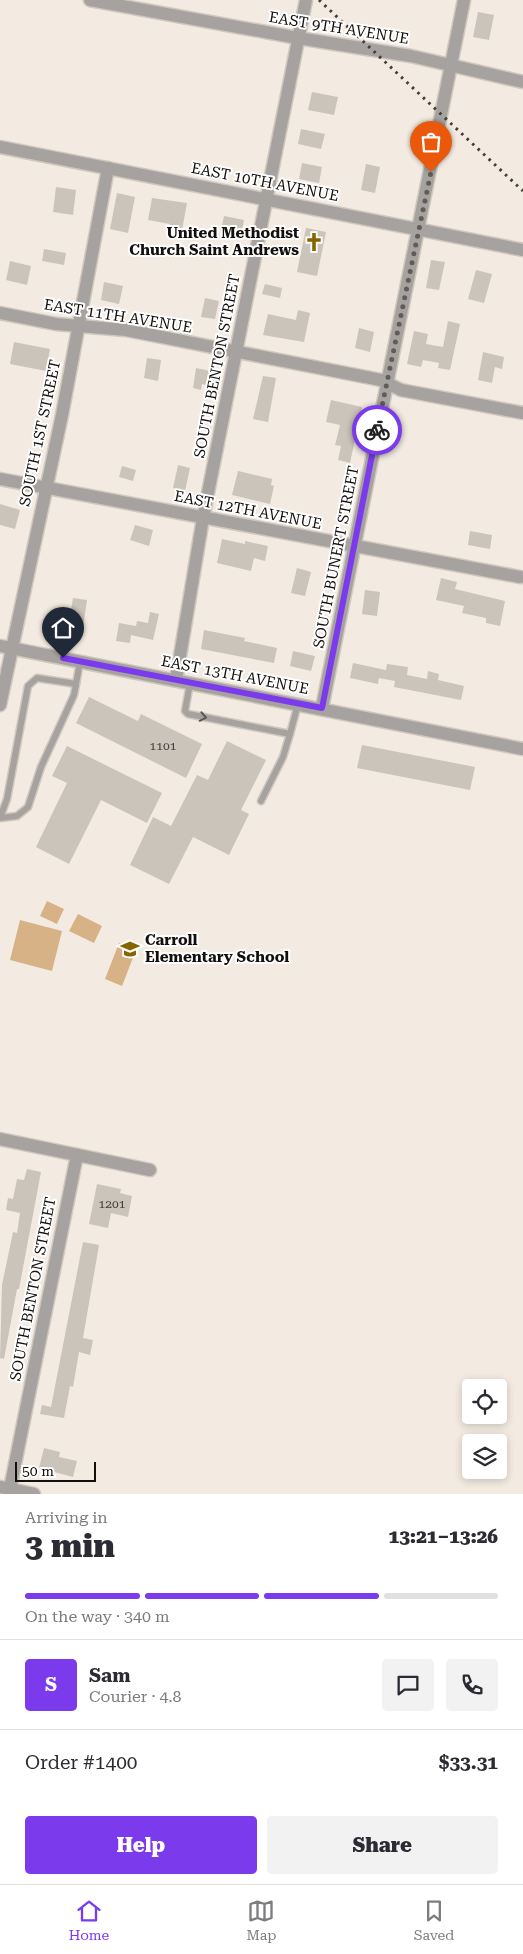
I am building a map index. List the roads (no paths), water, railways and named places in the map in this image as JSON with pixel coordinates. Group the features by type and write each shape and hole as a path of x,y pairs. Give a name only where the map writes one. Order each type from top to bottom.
{"street":[{"name":"EAST 9TH AVENUE","path":"90,0 298,38 411,56 523,82"},
{"name":"SOUTH BENTON STREET","path":"176,680 203,518 268,200 306,0"},
{"name":"SOUTH BUNERT STREET","path":"322,708 420,229 464,0"},
{"name":"EAST 10TH AVENUE","path":"0,147 523,250"},
{"name":"SOUTH 1ST STREET","path":"0,705 5,647 45,488 108,168"},
{"name":"EAST 11TH AVENUE","path":"0,313 78,326 126,330 381,380 401,390 523,413"},
{"name":"EAST 12TH AVENUE","path":"0,479 520,577"},
{"name":"EAST 13TH AVENUE","path":"5,647 523,749"},
{"path":"0,1139 150,1170"},
{"name":"SOUTH BENTON STREET","path":"5,1488 76,1155"},
{"path":"5,1488 34,1494"}],"lane":[{"path":"76,684 38,678 28,686 7,799 0,818 16,816 28,807 41,767 74,695 76,684 80,662"},
{"path":"190,683 184,705 185,711 188,714 290,734"},
{"path":"261,801 283,757 298,704"}],"railway":[{"path":"319,0 523,191"}],"place":[{"name":"United Methodist Church Saint Andrews","path":"314,242"},
{"name":"Carroll Elementary School","path":"130,949"}]}
